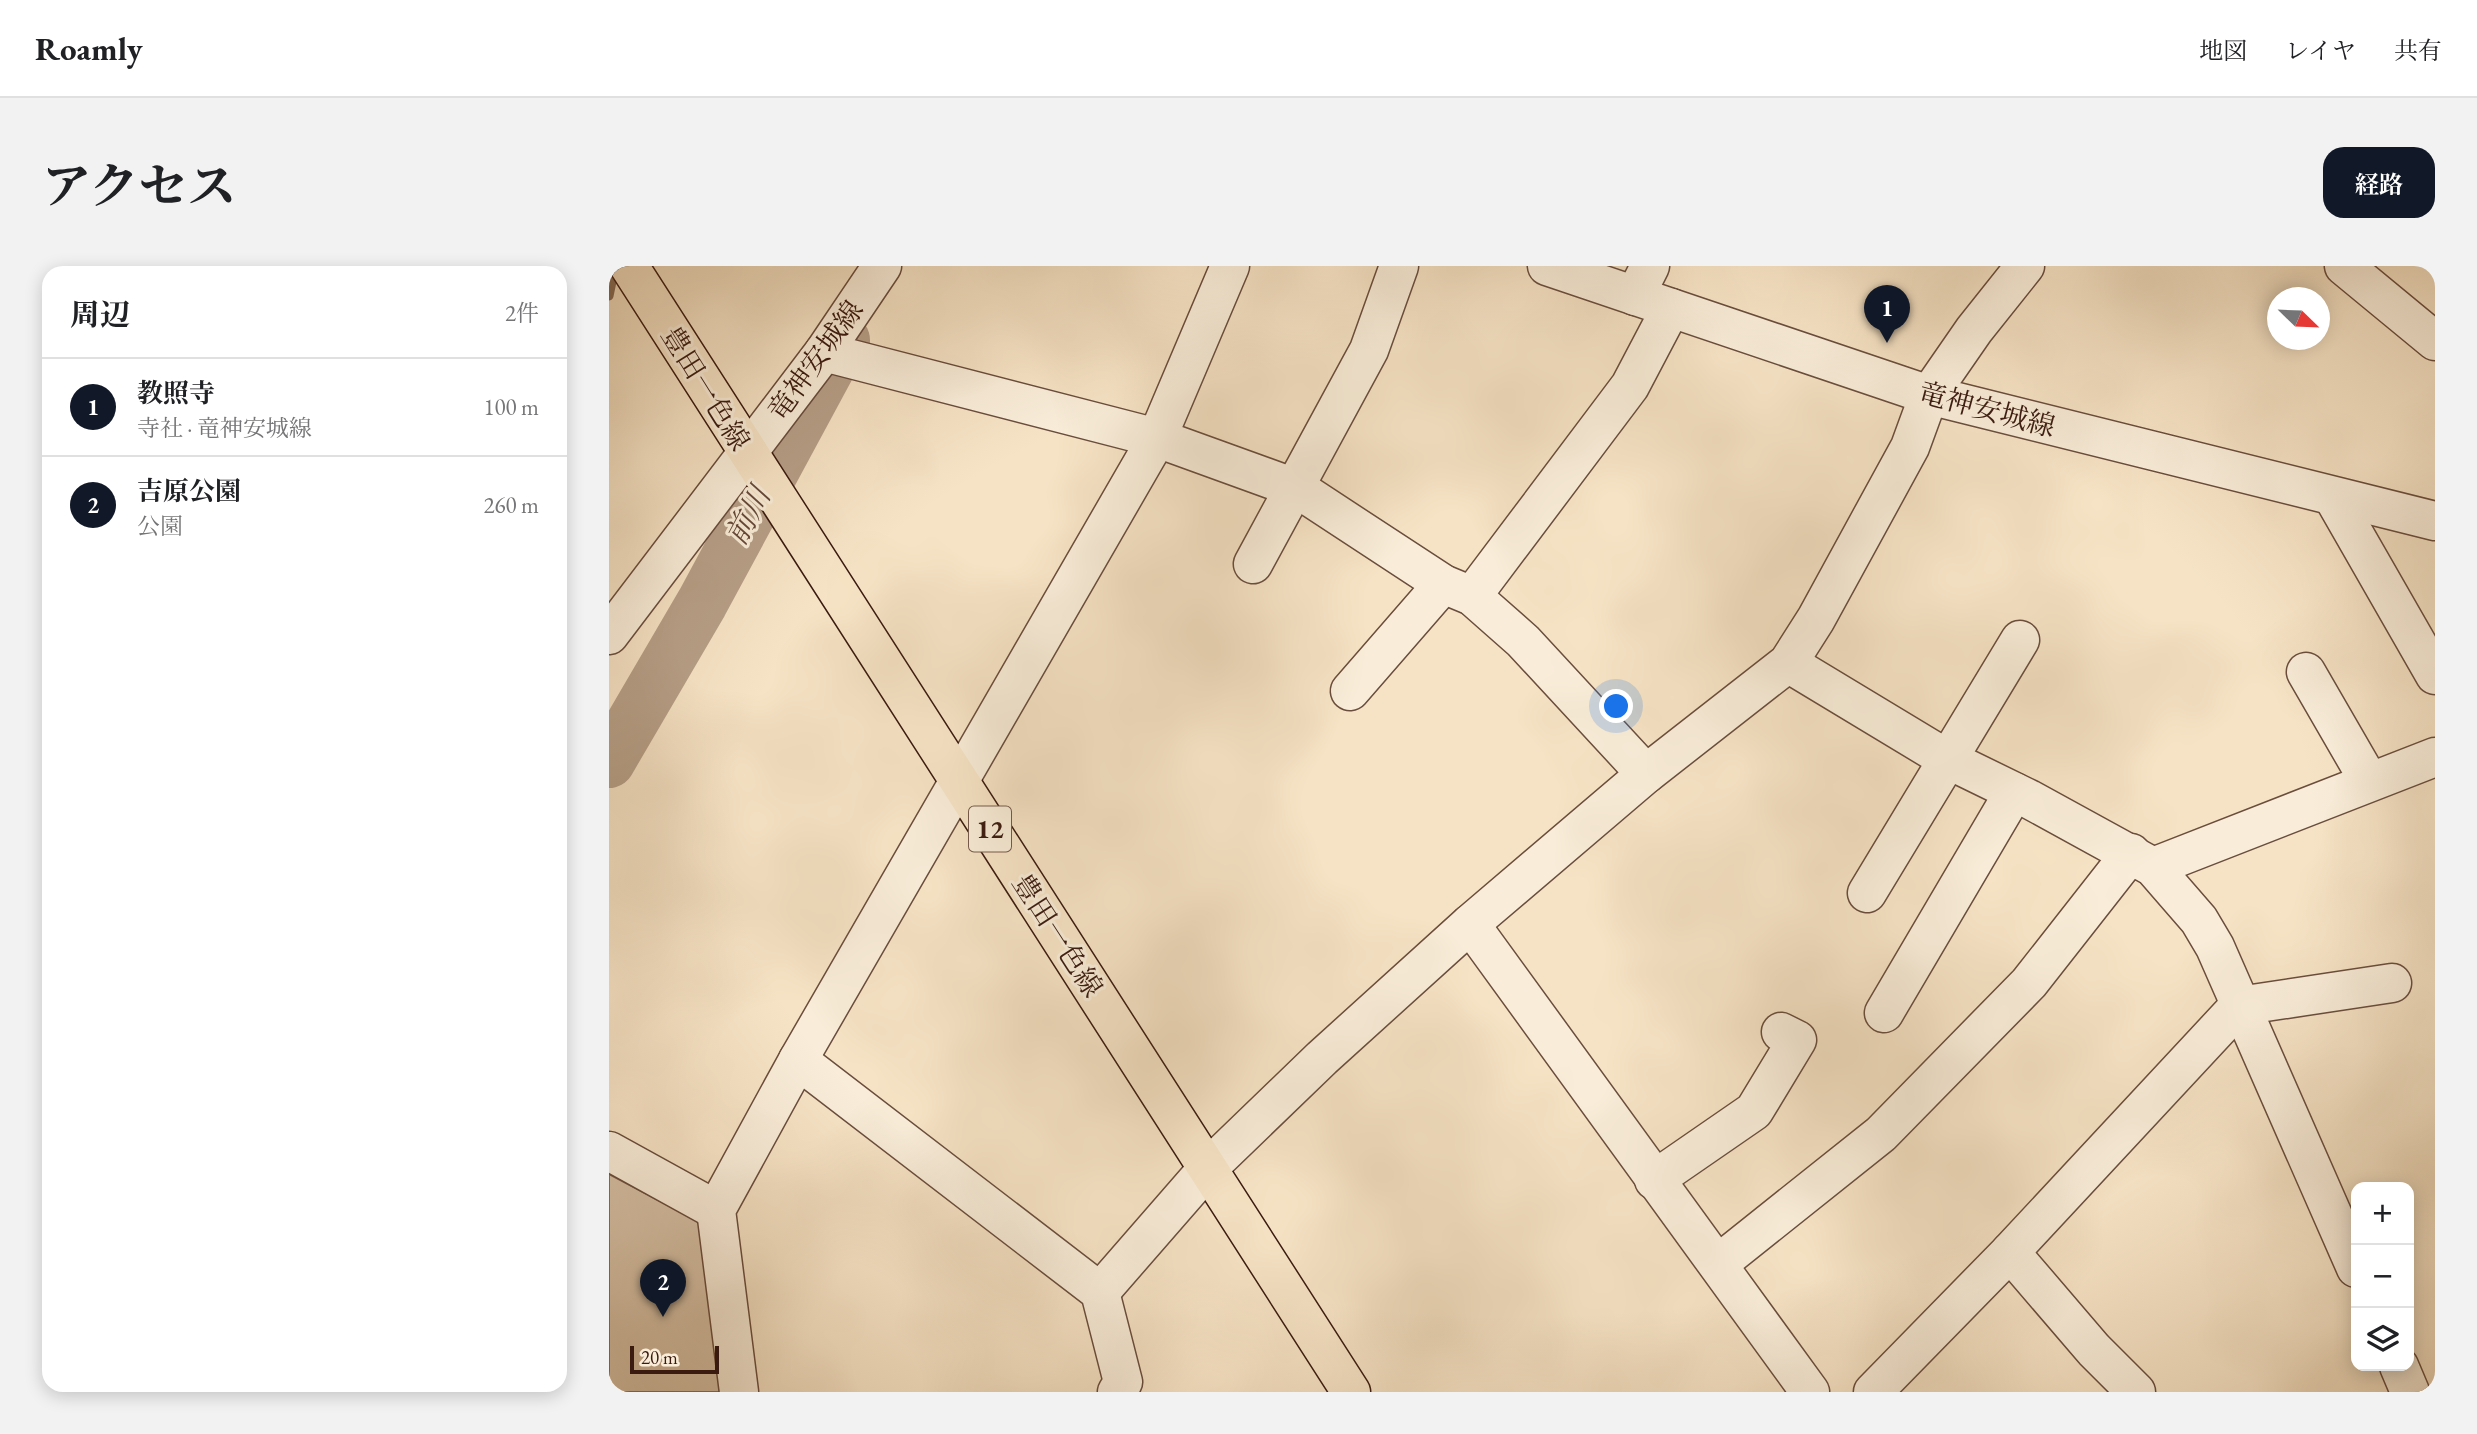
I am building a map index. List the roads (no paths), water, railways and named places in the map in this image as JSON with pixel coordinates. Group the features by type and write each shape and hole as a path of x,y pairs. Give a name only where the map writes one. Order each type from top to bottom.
{"main road":[{"name":"豊田一色線","path":"629,266 1351,1392"}],"street":[{"name":"竜神安城線","path":"609,635 824,352 882,266"},
{"path":"739,1392 716,1210 798,1060 958,780 1157,439 1230,266"},
{"path":"1253,564 1369,350 1399,266"},
{"name":"竜神安城線","path":"1547,266 1643,281 1671,308 1929,396 2435,522"},
{"path":"1100,1292 1208,1168 1321,1058 1470,923 1646,774 1788,663 1816,619 1910,447 1929,396 1974,330 2025,266"},
{"path":"2356,269 2435,341"},
{"path":"1350,691 1457,590 1630,386 1671,308"},
{"path":"824,352 1157,439 1293,488 1457,590 1523,640 1646,774"},
{"path":"2333,497 2435,675"},
{"path":"1867,892 2020,640"},
{"path":"1788,663 1947,759 2142,860 2199,920 2215,947 2351,1257"},
{"path":"2306,672 2369,781"},
{"path":"1718,1264 1881,1134 2029,983 2142,860 2435,757"},
{"path":"1884,1013 2014,792"},
{"path":"1470,923 1810,1392"},
{"path":"1873,1392 2010,1252 2239,1006 2392,982"},
{"path":"1654,1180 1754,1111 1797,1040 1781,1032"},
{"path":"798,1060 1100,1292 1122,1389"},
{"path":"609,1151 716,1210"},
{"path":"2010,1252 2094,1350 2136,1392"},
{"path":"2401,1371 2410,1392"}],"waterway":[{"path":"609,296 615,267"},
{"name":"前川","path":"609,762 702,603 844,340"}],"place":[{"name":"教照寺","path":"1887,343"},
{"name":"吉原公園","path":"663,1317"}]}
